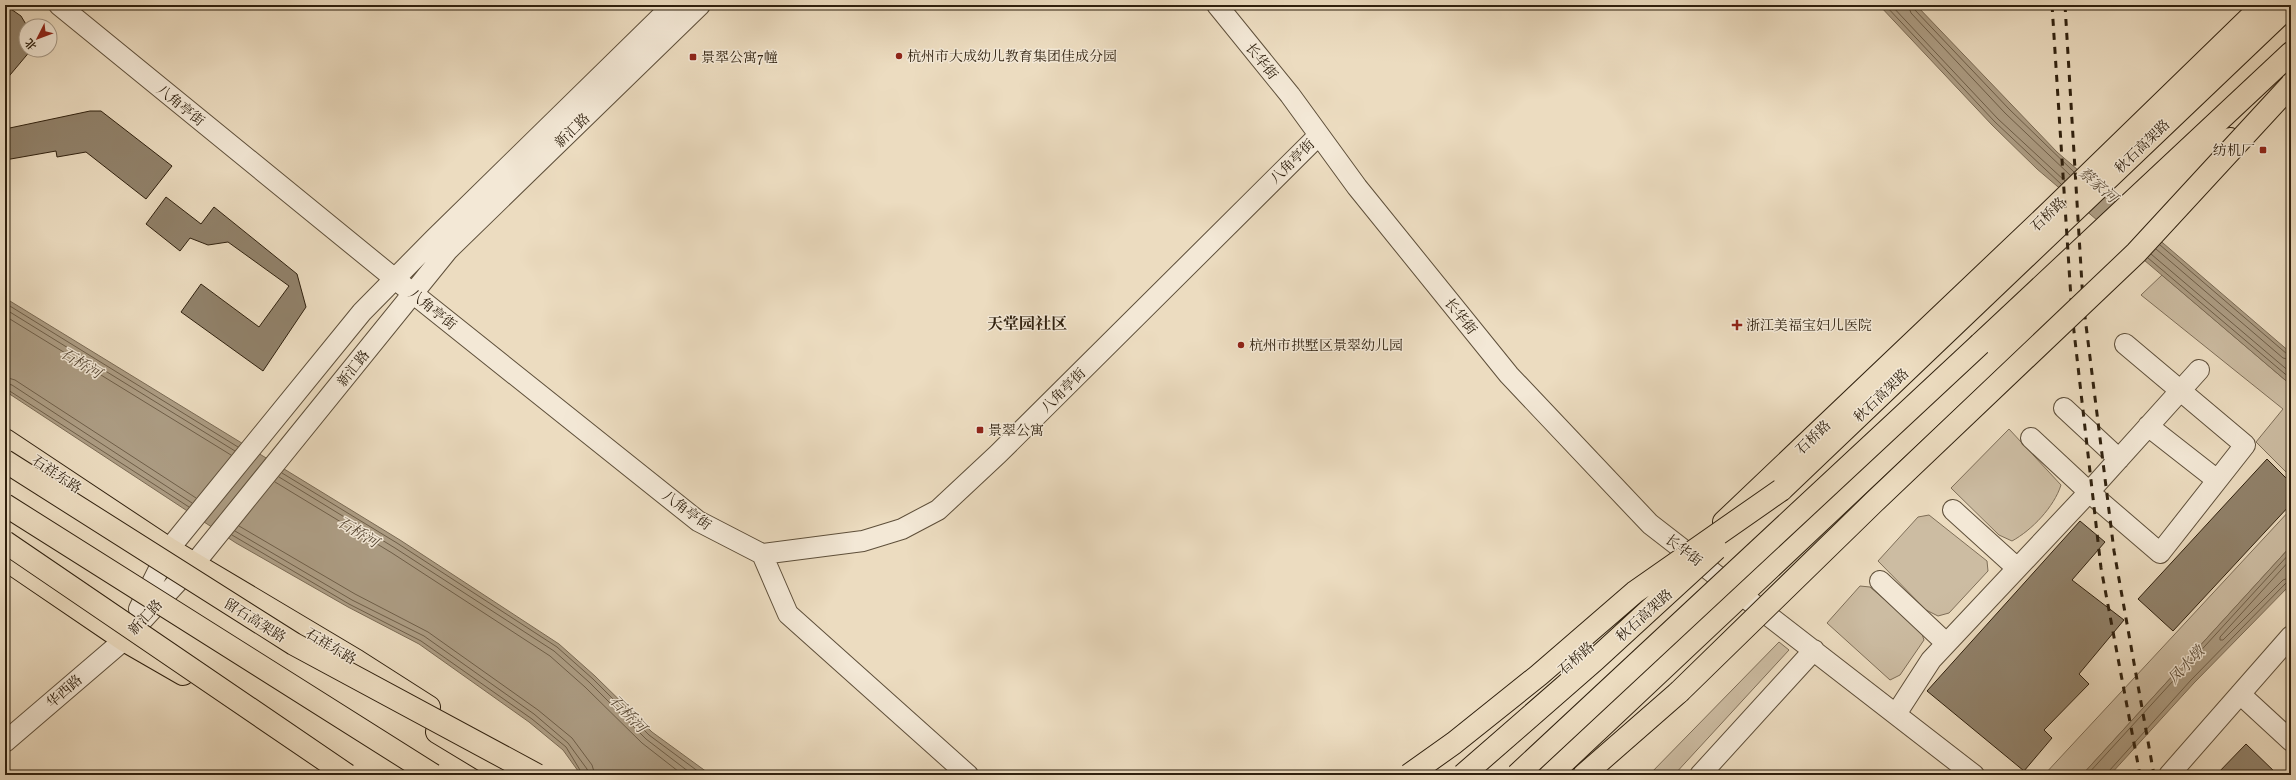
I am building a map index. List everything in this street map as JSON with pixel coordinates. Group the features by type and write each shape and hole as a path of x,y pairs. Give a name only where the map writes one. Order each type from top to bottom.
{"main road":[{"name":"石桥路","path":"1439,775 1636,606 2050,212 2263,5"},
{"name":"秋石高架路","path":"1463,775 1596,659 1781,490 2290,5"},
{"name":"秋石高架路","path":"1518,775 2291,53"},
{"path":"1550,775 2145,215 2291,85"},
{"path":"1584,775 1679,692 1874,502 2136,253 2291,85"},
{"name":"石祥东路","path":"5,440 169,549 357,661 537,775"},
{"name":"留石高架路","path":"5,461 294,644 508,775"},
{"path":"1410,775 1454,743 1539,675 1635,592 1781,490"},
{"path":"5,505 433,775"},
{"path":"5,542 347,775"},
{"path":"5,559 124,640 355,775"},
{"path":"294,644 537,775"},
{"path":"1603,775 1679,692"}],"street":[{"name":"八角亭街","path":"59,5 395,279 698,521 762,554 863,540 902,529 938,510 998,454 1319,135"},
{"name":"新汇路","path":"124,640 169,549 362,312 673,5"},
{"name":"新汇路","path":"124,640 214,540 448,250 700,5"},
{"name":"长华街","path":"1217,5 1290,95 1356,187 1509,375 1650,524 1974,775"},
{"path":"2031,438 2089,492 2160,553 2245,445 2125,344"},
{"path":"1896,714 1930,660 2089,492 2199,370"},
{"path":"2064,408 2119,459"},
{"path":"2148,426 2218,480"},
{"path":"1953,510 2017,568"},
{"path":"762,554 788,614 968,775"},
{"path":"1880,581 1946,643"},
{"path":"2169,775 2291,636"},
{"name":"华西路","path":"5,742 124,640"},
{"path":"1700,775 1814,650"},
{"path":"2240,694 2291,741"}],"shaded area":[{"path":"2162,275 2291,385 2291,477 2256,442 2283,409 2141,295"},
{"path":"2009,429 2061,485 2048,509 2041,517 2027,531 2012,541 1999,535 1951,488"},
{"path":"2291,509 2291,546 2082,775 2044,775"},
{"path":"1929,515 1987,561 1988,571 1949,613 1938,616 1926,610 1878,561 1918,517"},
{"path":"1860,586 1870,587 1921,631 1924,640 1900,675 1890,680 1827,623"},
{"path":"1779,642 1789,650 1674,775 1649,775"}],"water":[{"path":"1879,5 1916,5 2057,152 2291,353 2291,385 2037,169 1992,125"},
{"name":"石桥河","path":"5,298 400,540 559,644 595,676 652,732 711,775 581,775 563,750 529,722 419,644 348,607 236,543 5,391"},
{"name":"凤水墩","path":"2291,546 2291,584 2194,683 2110,775 2082,775"}],"building":[{"path":"5,5 22,18 18,18 18,58 24,58 5,81"},
{"path":"90,111 101,111 172,166 146,199 86,152 57,157 56,151 5,160 5,129"},
{"path":"166,197 201,224 214,207 297,274 306,307 263,371 181,312 201,284 259,327 289,286 228,242 208,245 190,238 180,251 146,224"},
{"path":"2267,459 2291,483 2291,504 2173,631 2138,599"},
{"path":"2080,521 2105,542 2072,580 2124,620 2079,674 2089,684 2044,730 2052,738 2024,771 1927,691"},
{"path":"2246,744 2278,775 2216,775"}],"railway":[{"path":"2052,5 2072,314 2101,568 2140,775"},
{"path":"2065,5 2083,301 2114,551 2154,775"}],"place":[{"name":"杭州市大成幼儿教育集团佳成分园","path":"899,56"},
{"name":"景翆公寓7幢","path":"693,57"},
{"name":"纺机厂","path":"2263,150"},
{"name":"浙江美福宝妇儿医院","path":"1737,325"},
{"name":"杭州市拱墅区景翠幼儿园","path":"1241,345"},
{"name":"景翠公寓","path":"980,430"}],"district":[{"name":"天堂园社区","path":"1027,323"}],"water label":[{"name":"蔡家河","path":"2098,185"}]}
